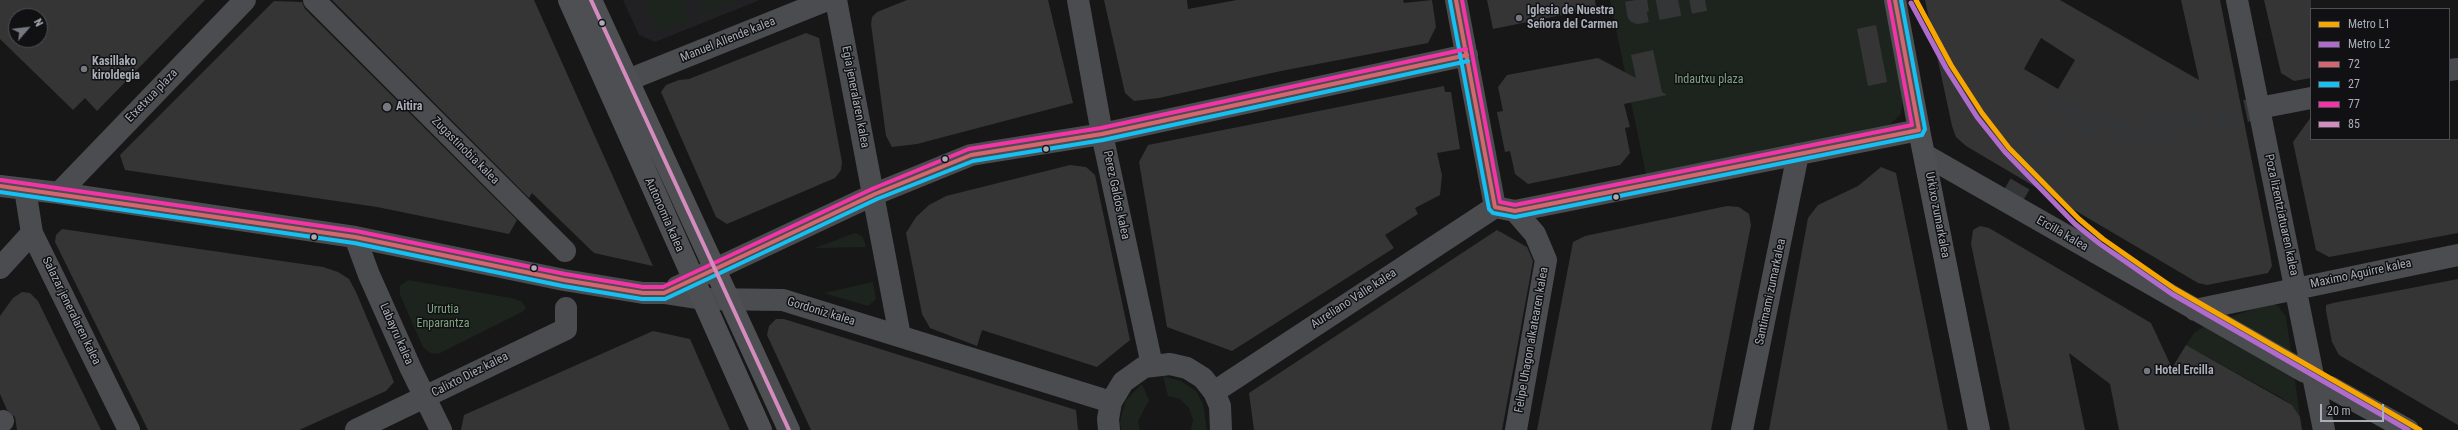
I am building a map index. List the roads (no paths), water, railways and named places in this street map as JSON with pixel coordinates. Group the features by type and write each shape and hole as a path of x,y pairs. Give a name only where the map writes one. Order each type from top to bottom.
{"main road":[{"name":"Autonomia kalea","path":"569,0 761,430"},
{"name":"Autonomia kalea","path":"591,0 713,270 789,430"},
{"name":"Urkixo zumarkalea","path":"1895,0 1918,130 1925,155 1979,430"}],"street":[{"name":"Etxetxua plaza","path":"59,193 245,0"},
{"name":"Zugastinobia kalea","path":"314,0 565,251"},
{"name":"Perez Galdos kalea","path":"1078,0 1102,134 1152,365"},
{"path":"1456,0 1467,56 1505,209 1918,130"},
{"name":"Poza lizentziatuaren kalea","path":"2237,0 2324,430"},
{"name":"Manuel Allende kalea","path":"628,80 829,1"},
{"name":"Egia jeneralaren kalea","path":"829,1 875,194 900,336"},
{"path":"664,293 875,194 970,155 1102,134 1467,56"},
{"path":"2259,108 2310,98"},
{"name":"Santimami zumarkalea","path":"1742,430 1798,154"},
{"name":"Ercilla kalea","path":"1925,155 2305,372"},
{"name":"Gordoniz kalea","path":"0,186 59,193 355,237 564,280 643,293 664,293 703,299 783,300 1111,402"},
{"name":"Salazar jeneralaren kalea","path":"24,189 32,234 129,430"},
{"name":"Aureliano Valle kalea","path":"1214,392 1505,209"},
{"name":"Felipe Uhagon alkatearen kalea","path":"1505,209 1535,234 1546,260 1516,430"},
{"path":"0,268 32,234"},
{"name":"Labayru kalea","path":"355,237 369,275 441,430"},
{"name":"Maximo Aguirre kalea","path":"2195,310 2296,287 2458,255"},
{"name":"Calixto Diez kalea","path":"356,430 426,398 566,329 566,308"},
{"path":"1109,430 1108,419 1111,402 1116,392 1127,378 1144,367 1170,364 1187,368 1203,378 1214,392 1220,406 1221,430"},
{"path":"2330,387 2408,430"}],"tunnel":[{"path":"1636,0 1638,13 1705,0"},
{"path":"2009,203 2063,110 2109,132 2178,126 2259,108"}],"metro line":[{"name":"L1","path":"1916,0 1951,65 1982,113 2009,148 2079,219 2103,239 2175,289 2420,430"},
{"name":"L2","path":"1911,3 1946,68 1977,117 2005,152 2075,224 2100,244 2172,294 2408,430"}],"place":[{"name":"Iglesia de Nuestra Señora del Carmen","path":"1519,18"},
{"name":"Kasillako kiroldegia","path":"84,69"},
{"name":"Aitira","path":"387,107"},
{"name":"Hotel Ercilla","path":"2147,371"}],"park label":[{"name":"Indautxu plaza","path":"1709,80"},
{"name":"Urrutia Enparantza","path":"443,317"}]}
